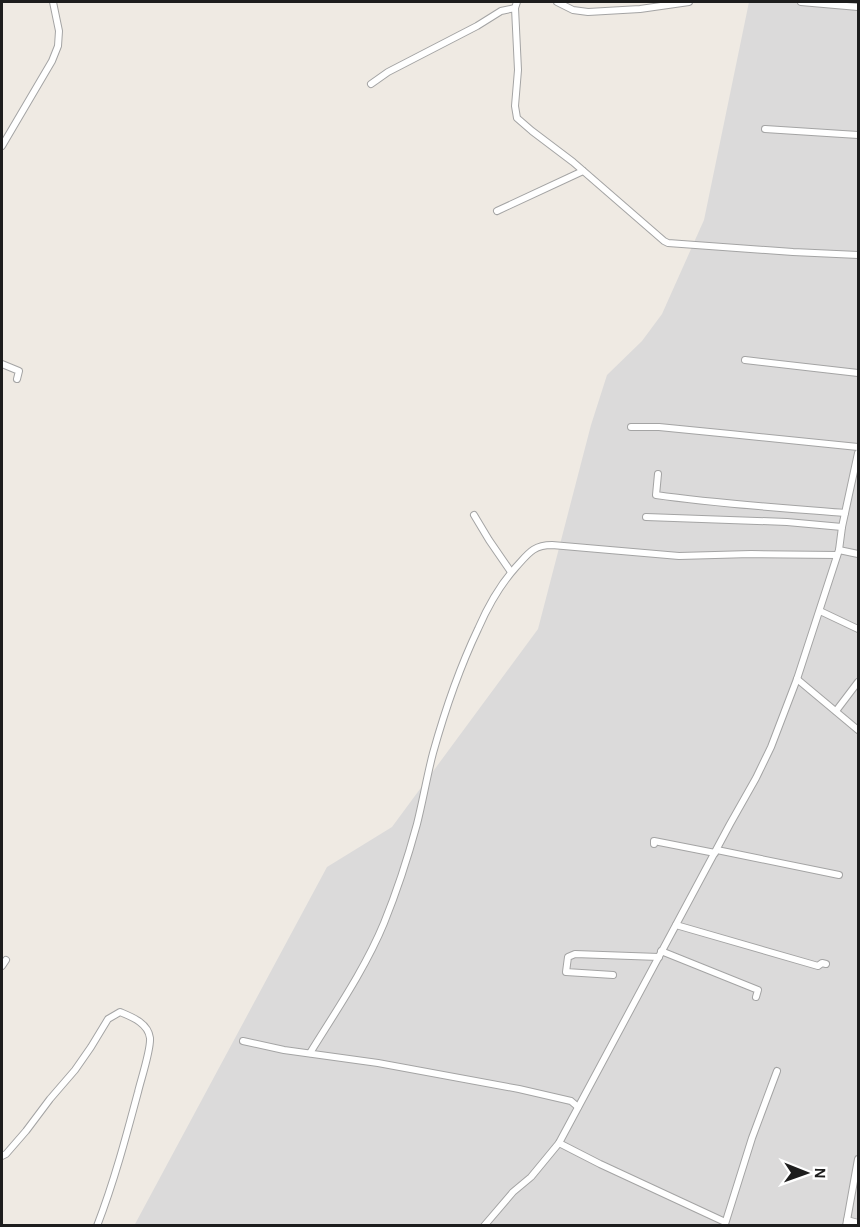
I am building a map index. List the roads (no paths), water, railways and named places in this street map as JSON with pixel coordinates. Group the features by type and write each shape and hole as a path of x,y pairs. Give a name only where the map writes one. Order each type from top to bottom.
{"street":[{"path":"2,146 52,61 58,46 59,31 53,2"},
{"path":"557,2 573,10 588,12 640,9 689,2"},
{"path":"801,2 858,7"},
{"path":"371,84 388,72 516,5 518,70 515,106 517,118 573,162 668,243 858,255"},
{"path":"765,129 858,135"},
{"path":"497,211 583,171"},
{"path":"745,360 858,374"},
{"path":"2,364 19,371 17,379"},
{"path":"631,427 858,447"},
{"path":"484,1226 513,1192 531,1177 559,1143 771,747 797,679 838,553 858,453"},
{"path":"658,474 656,495 705,502 845,513"},
{"path":"474,515 511,572"},
{"path":"646,517 787,522 842,527"},
{"path":"310,1053 364,964 384,923 416,824 433,754 455,681 488,608 504,580 529,552 540,545 552,545 679,556 858,554"},
{"path":"820,612 858,629"},
{"path":"797,679 858,730"},
{"path":"836,711 858,682"},
{"path":"654,844 654,841 716,851 839,875"},
{"path":"676,925 818,966 822,963 826,964"},
{"path":"613,975 566,972 568,957 575,954 660,954 758,990 756,997"},
{"path":"2,966 6,960"},
{"path":"2,1156 26,1131 50,1098 75,1070 92,1047 108,1018 120,1012 136,1018 148,1030 150,1039 143,1075 117,1172 97,1226"},
{"path":"243,1041 284,1050 519,1089 570,1101 578,1107"},
{"path":"559,1143 724,1224 777,1071"},
{"path":"858,1159 846,1223 858,1223"}]}
